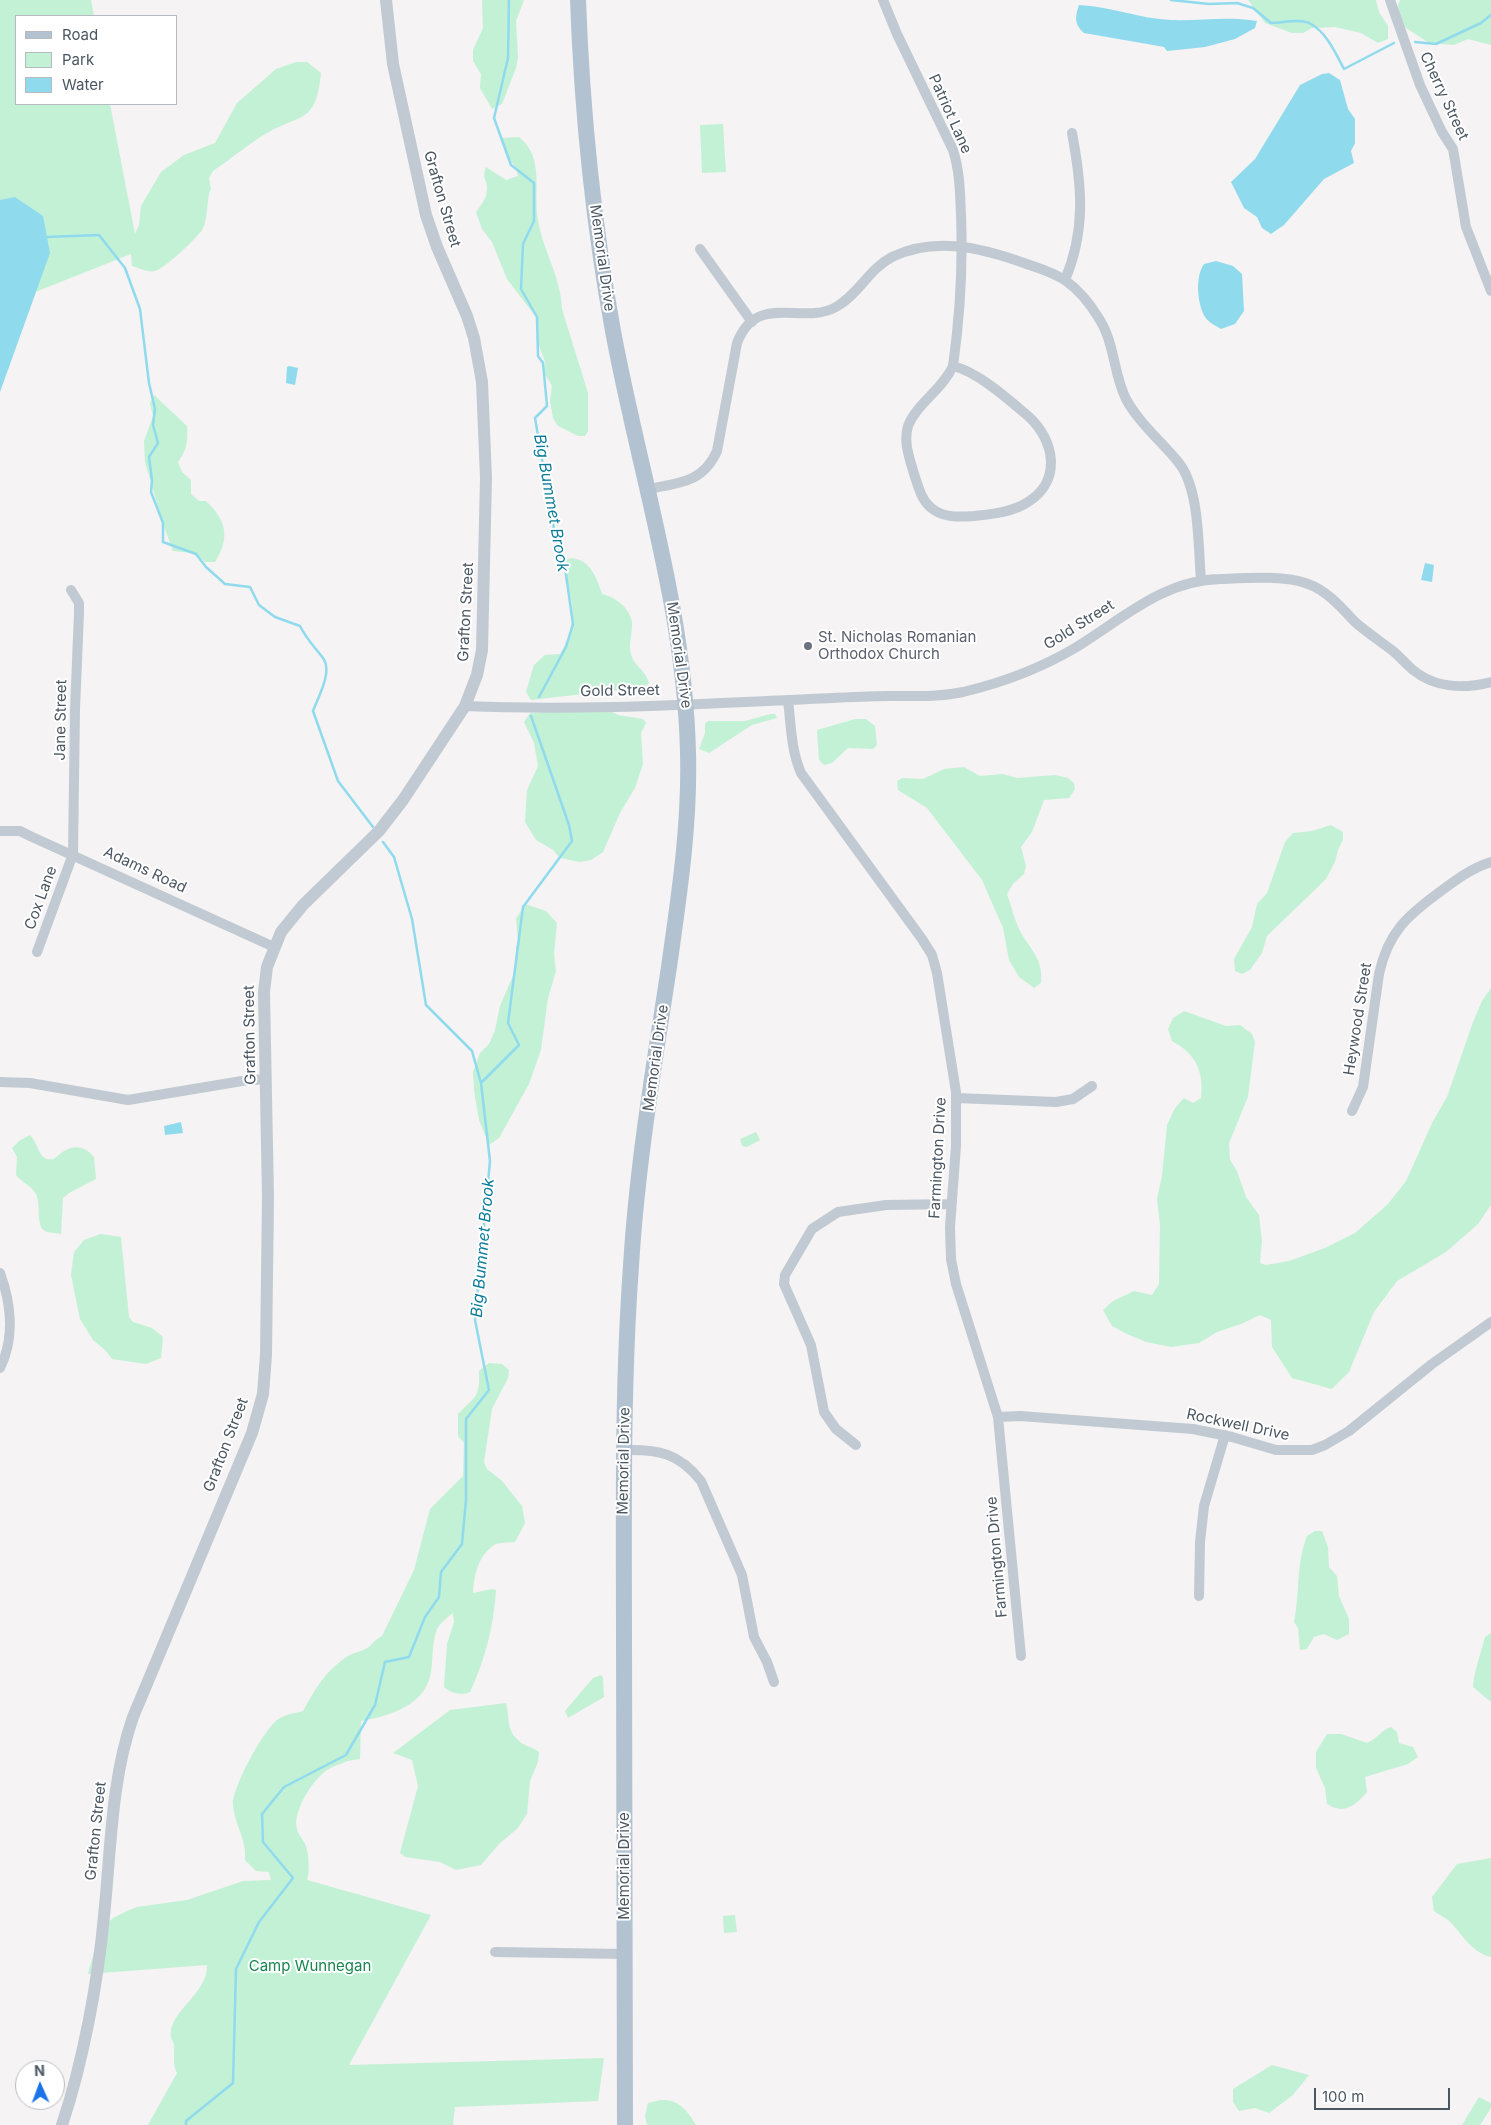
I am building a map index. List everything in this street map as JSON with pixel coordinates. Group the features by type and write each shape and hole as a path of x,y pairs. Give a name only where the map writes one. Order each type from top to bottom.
{"main road":[{"name":"Memorial Drive","path":"578,0 585,126 597,228 615,339 677,628 686,705 688,780 686,833 678,905 642,1154 634,1222 628,1307 624,1450 625,2125"}],"street":[{"name":"Grafton Street","path":"62,2125 78,2067 97,1972 104,1922 115,1793 124,1744 133,1717 252,1433 262,1394 266,1347 268,1197 264,992 267,967 274,947 289,920 379,831 394,813 465,706 479,668 484,627 486,474 482,382 474,338 467,316 437,247 426,215 393,64 386,0"},
{"name":"Patriot Lane","path":"883,0 957,162 962,246 953,366"},
{"name":"Cherry Street","path":"1390,0 1417,78 1442,132 1453,149 1466,227 1491,291"},
{"path":"1065,280 1074,256 1081,205 1080,178 1072,133"},
{"path":"648,489 694,478 702,473 713,460 717,451 737,343 740,334 752,322 774,312 807,313 832,309 846,300 870,274 892,257 922,248 962,246 1000,254 1045,270 1065,280 1089,304 1100,319 1112,347 1122,389 1129,404 1184,471 1194,497 1201,580"},
{"path":"700,249 752,322"},
{"path":"953,366 972,374 1032,420 1046,436 1051,456 1048,477 1038,496 1018,508 987,515 950,516 934,510 922,496 906,446 908,426 917,412 946,380 953,366"},
{"name":"Gold Street","path":"465,706 686,705 931,696 964,692 1000,681 1044,664 1076,647 1109,624 1154,597 1172,588 1201,580 1277,579 1309,584 1335,602 1360,626 1396,654 1414,671 1433,682 1456,686 1472,686 1491,682"},
{"name":"Jane Street","path":"71,590 79,603 73,854"},
{"name":"Farmington Drive","path":"788,700 795,760 801,773 907,917 932,955 940,985 956,1098 956,1136 950,1244 953,1271 998,1418 1021,1656"},
{"name":"Adams Road","path":"0,831 20,831 274,947"},
{"name":"Cox Lane","path":"37,952 73,854"},
{"name":"Heywood Street","path":"1352,1111 1363,1087 1379,974 1382,960 1392,937 1416,910 1458,878 1474,868 1491,862"},
{"path":"0,1082 30,1082 128,1100 242,1081 266,1079"},
{"path":"956,1098 1056,1102 1073,1099 1092,1086"},
{"path":"856,1445 836,1429 824,1412 811,1345 784,1284 785,1275 812,1229 837,1212 886,1205 951,1204"},
{"path":"0,1273 7,1295 10,1330 6,1353 0,1368"},
{"name":"Rockwell Drive","path":"998,1418 1020,1416 1181,1428 1225,1436 1282,1451 1301,1451 1325,1445 1349,1430 1432,1364 1491,1322"},
{"path":"1199,1596 1200,1542 1204,1506 1225,1436"},
{"path":"624,1450 656,1452 677,1458 691,1468 701,1481 742,1575 754,1637 767,1662 774,1682"},
{"path":"495,1952 624,1954"}],"green space":[{"path":"0,0 91,0 94,15 15,15 15,105 110,105 135,234 139,225 141,206 161,172 184,155 215,143 237,103 276,69 296,62 307,62 321,73 316,101 306,114 260,137 213,171 209,178 211,189 208,197 206,220 202,230 180,253 165,265 155,271 144,270 132,266 131,254 0,306"},
{"path":"482,0 524,0 516,21 518,57 516,68 502,104 492,109 480,88 481,74 473,61 473,50 483,28"},
{"path":"1248,0 1376,0 1379,12 1388,26 1388,39 1378,43 1361,33 1335,27 1312,28 1303,33 1292,33 1265,23"},
{"path":"1400,0 1491,0 1491,45 1468,39 1454,45 1429,43 1400,24 1398,5"},
{"path":"723,124 726,172 702,173 700,125"},
{"path":"519,137 527,145 535,165 540,231 559,286 562,309 588,393 588,431 585,436 578,436 558,426 553,418 550,401 552,386 544,373 545,362 538,343 536,317 507,279 492,242 482,229 476,212 487,193 484,177 486,167 506,180 518,176 516,168 506,154 502,138"},
{"path":"154,395 187,426 186,445 178,462 182,472 191,480 191,494 199,501 206,501 213,508 222,523 224,530 223,545 215,562 205,562 192,553 173,551 163,524 145,462 144,441 153,416 150,403"},
{"path":"571,558 578,559 588,566 595,576 602,594 616,600 628,612 632,622 631,654 647,678 649,683 645,687 531,700 526,692 534,665 545,655 560,654 570,630 572,619 571,598 562,561"},
{"path":"607,709 618,715 643,719 646,723 641,733 643,764 635,788 620,813 603,852 591,860 580,862 560,858 553,850 536,840 525,822 527,790 538,766 534,743 524,722 530,713"},
{"path":"775,714 777,718 752,725 709,753 699,749 705,733 705,724 708,721 745,721"},
{"path":"855,719 866,719 875,726 877,745 873,749 848,748 832,763 824,765 819,760 817,730"},
{"path":"964,767 980,776 1003,774 1017,778 1055,775 1068,778 1074,783 1075,789 1069,798 1044,800 1032,832 1021,847 1026,866 1024,874 1013,884 1007,894 1019,929 1038,960 1041,983 1034,988 1019,977 1009,960 1003,928 982,880 927,808 898,790 897,781 902,778 923,779 944,769"},
{"path":"1331,825 1343,832 1343,840 1326,879 1267,936 1262,953 1250,970 1242,974 1235,971 1234,959 1252,927 1257,904 1267,893 1285,842 1293,833 1312,831"},
{"path":"525,904 546,911 557,923 554,954 556,971 548,998 541,1050 529,1084 499,1138 489,1145 479,1120 473,1072 480,1053 489,1044 495,1030 500,1006 515,971 518,941 516,919"},
{"path":"1491,988 1491,1205 1478,1224 1446,1252 1397,1281 1374,1312 1349,1372 1332,1389 1292,1378 1272,1347 1271,1320 1260,1315 1217,1332 1199,1343 1171,1347 1146,1342 1112,1326 1103,1310 1113,1301 1134,1291 1152,1295 1159,1284 1160,1225 1157,1199 1162,1176 1167,1125 1175,1108 1184,1098 1193,1103 1201,1098 1202,1088 1197,1064 1187,1052 1172,1041 1168,1029 1173,1018 1184,1011 1226,1026 1240,1025 1252,1034 1255,1042 1248,1097 1229,1143 1230,1160 1237,1171 1246,1197 1259,1215 1262,1241 1260,1263 1266,1265 1289,1261 1325,1248 1355,1233 1388,1204 1406,1181 1433,1121 1447,1097 1473,1022 1482,1001"},
{"path":"756,1132 760,1140 747,1147 742,1146 740,1139"},
{"path":"30,1135 39,1152 45,1158 54,1159 64,1151 79,1147 94,1157 96,1179 63,1198 61,1234 47,1232 42,1229 36,1194 32,1188 16,1175 17,1157 12,1148 19,1141"},
{"path":"101,1234 121,1237 129,1317 133,1322 152,1328 163,1337 161,1358 146,1364 112,1359 93,1340 80,1319 71,1275 74,1252 84,1240"},
{"name":"Camp Wunnegan","path":"489,1363 502,1364 509,1370 508,1378 492,1409 484,1462 487,1469 502,1481 522,1506 525,1523 515,1542 494,1545 484,1555 478,1566 474,1579 473,1593 492,1589 496,1590 491,1629 475,1680 470,1692 463,1694 449,1691 444,1687 447,1644 454,1622 453,1613 442,1622 435,1634 431,1672 428,1683 422,1693 414,1701 395,1712 361,1721 360,1759 339,1764 321,1774 310,1788 301,1805 296,1822 297,1829 307,1850 309,1868 307,1880 431,1915 349,2065 604,2058 598,2101 455,2107 453,2125 148,2125 177,2073 174,2062 174,2044 171,2038 171,2028 175,2019 201,1985 206,1976 207,1965 88,1974 100,1930 113,1918 137,1907 187,1900 243,1881 271,1880 269,1872 256,1871 245,1860 244,1845 233,1804 243,1772 258,1745 274,1723 280,1718 303,1711 317,1687 333,1668 348,1656 368,1648 382,1636 414,1570 430,1509 463,1476 464,1443 458,1436 458,1414 476,1395 479,1386 479,1371"},
{"path":"1315,1531 1322,1531 1328,1547 1329,1567 1337,1576 1339,1596 1349,1619 1349,1634 1337,1640 1324,1634 1314,1637 1307,1649 1300,1650 1298,1628 1294,1622 1301,1557 1307,1536"},
{"path":"1491,1633 1491,1702 1473,1687 1476,1668 1485,1637"},
{"path":"601,1675 603,1678 604,1697 568,1718 565,1711 593,1678"},
{"path":"506,1703 510,1728 514,1736 523,1744 539,1752 538,1762 530,1781 527,1814 518,1828 500,1843 481,1865 456,1870 440,1862 405,1857 400,1853 418,1786 412,1760 393,1753 450,1710"},
{"path":"1391,1727 1397,1732 1399,1743 1413,1747 1418,1757 1408,1764 1365,1777 1367,1792 1354,1805 1339,1809 1327,1804 1325,1788 1316,1768 1316,1752 1327,1734 1341,1734 1367,1743"},
{"path":"1491,1858 1491,1957 1472,1947 1448,1920 1434,1911 1432,1897 1457,1864"},
{"path":"735,1915 737,1932 724,1933 723,1916"},
{"path":"1272,2065 1309,2075 1293,2095 1269,2113 1255,2108 1239,2111 1233,2102 1233,2089"},
{"path":"1479,2097 1491,2103 1491,2108 1480,2125 1462,2125"},
{"path":"660,2100 672,2101 682,2106 696,2125 647,2125 645,2116 648,2103"}],"water":[{"path":"1079,5 1159,19 1235,19 1257,21 1255,28 1235,39 1205,47 1167,51 1164,47 1084,33 1078,27 1076,20"},
{"path":"1329,73 1340,80 1348,109 1355,119 1355,143 1351,151 1354,163 1324,179 1284,225 1271,234 1262,228 1257,217 1244,208 1231,182 1255,159 1300,85 1322,74"},
{"path":"15,197 43,216 50,253 0,392 0,200"},
{"path":"1216,261 1233,266 1242,274 1244,311 1235,324 1221,329 1205,317 1200,305 1198,290 1199,276 1204,264"},
{"path":"287,367 298,368 295,385 286,383"},
{"path":"1425,563 1434,565 1432,582 1421,580"},
{"path":"181,1122 183,1133 165,1135 164,1126"}],"waterway":[{"name":"Big Bummet Brook","path":"509,0 508,58 494,118 511,165 534,183 534,221 523,244 521,289 537,317 538,356 543,363 547,406 535,418 556,541 565,568 573,624 566,647 539,697"},
{"path":"1171,0 1209,4 1237,3 1253,8 1271,23 1307,22 1317,28 1326,38 1344,69 1394,43"},
{"path":"1415,42 1436,44 1481,23 1491,15"},
{"path":"46,237 99,235 125,268 140,309 149,383 155,409 153,425 158,443 149,457 152,480 151,492 163,523 163,542 196,554 206,567 225,584 250,587 259,605 275,617 300,626 326,664 326,677 313,711 338,781 373,827"},
{"name":"Big Bummet Brook","path":"186,2125 186,2121 233,2083 236,1969 259,1922 293,1878 263,1842 262,1814 284,1787 346,1755 375,1705 385,1662 409,1657 425,1617 439,1597 441,1572 462,1544 466,1500 466,1419 489,1390 475,1320 490,1161 481,1083 519,1045 508,1023 523,907 572,841 569,825 531,716"},
{"path":"383,842 394,857 412,919 426,1005 472,1051 481,1083"}],"place":[{"name":"St. Nicholas Romanian Orthodox Church","path":"808,646"}]}
